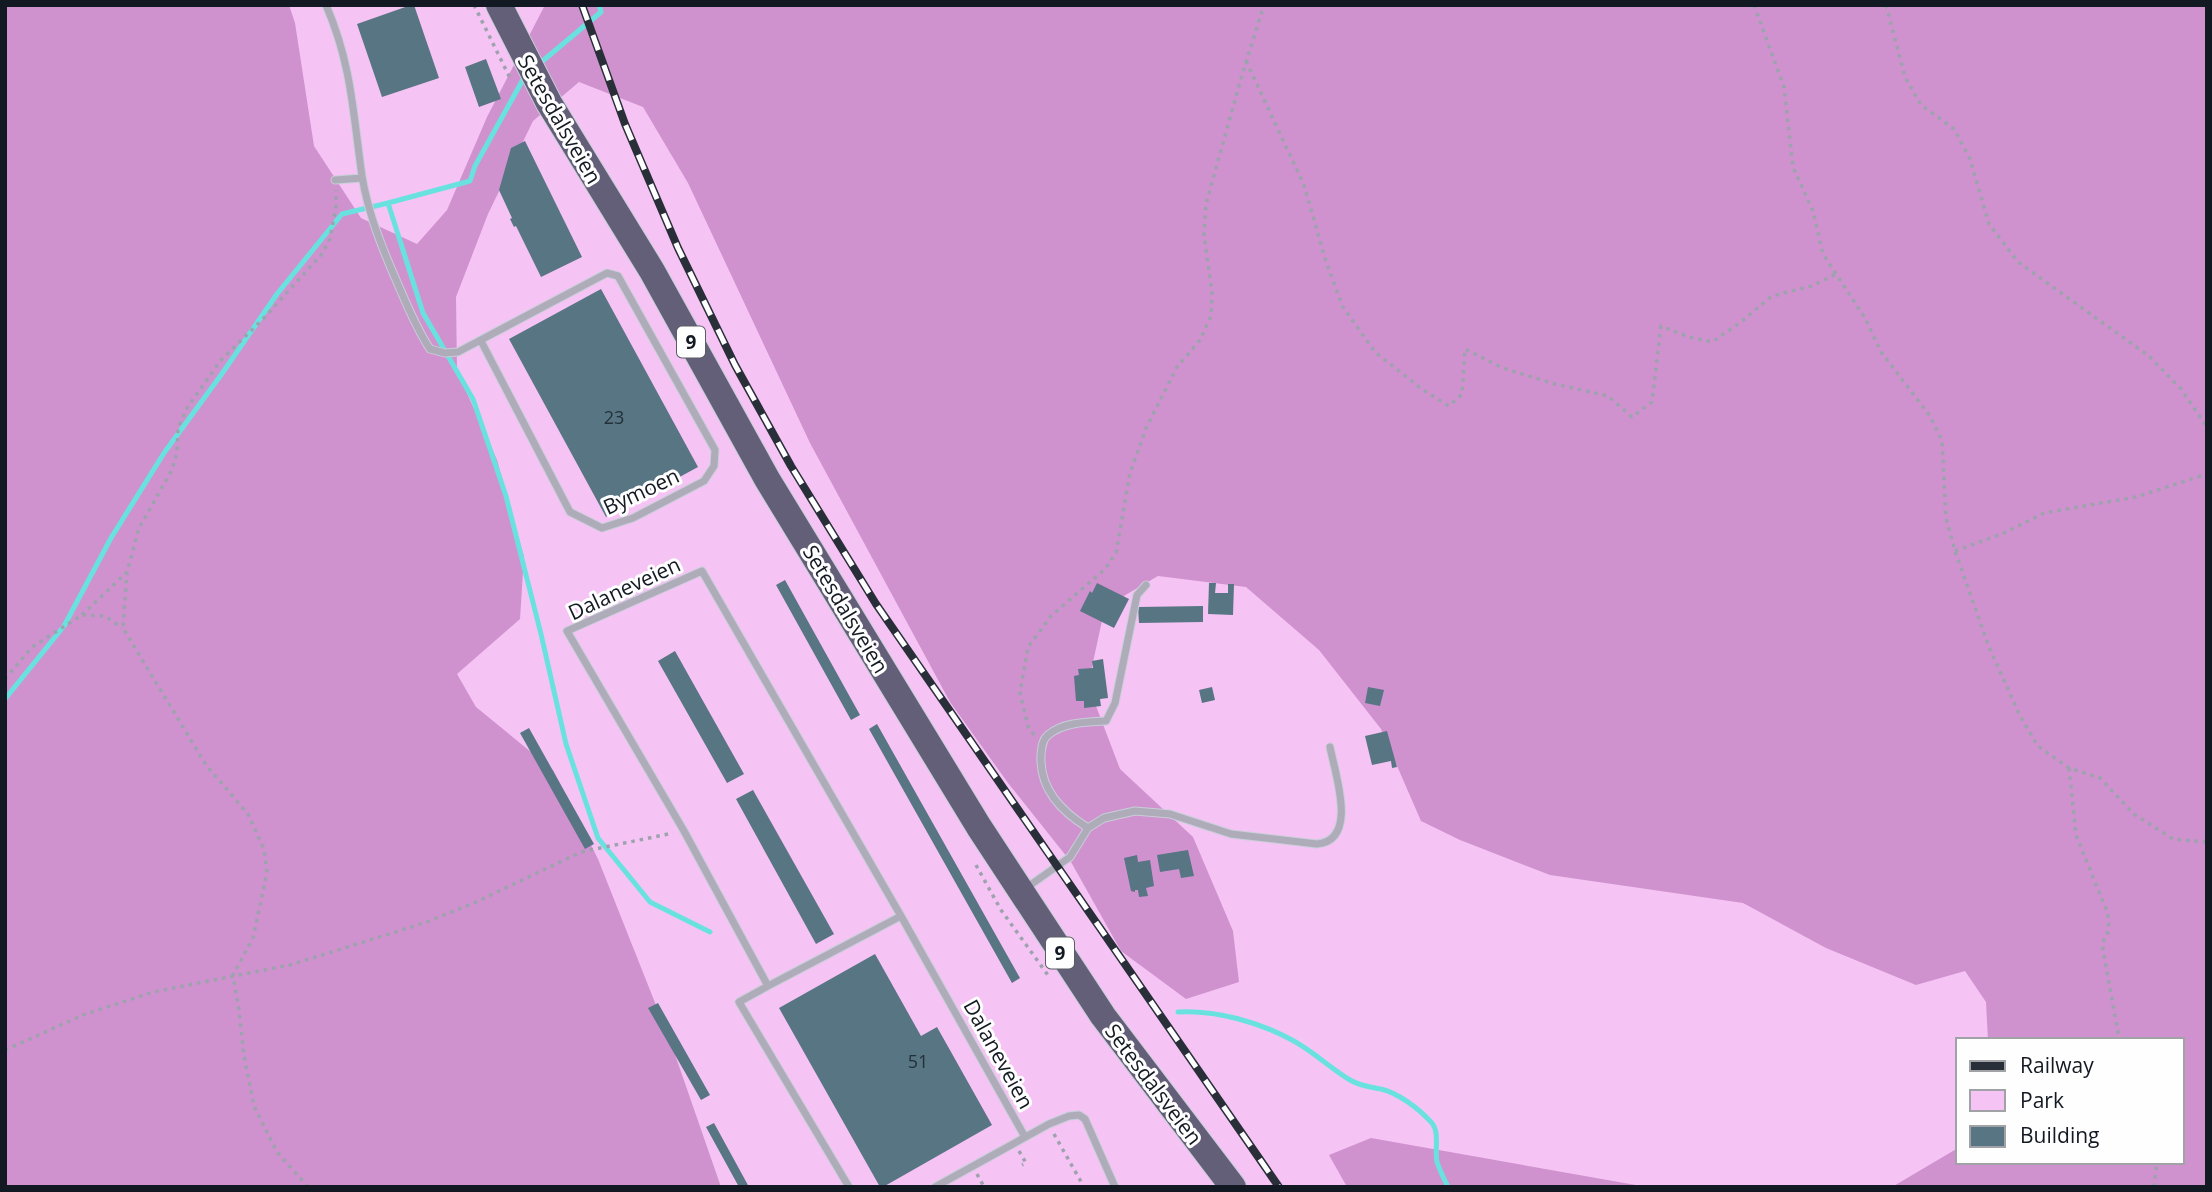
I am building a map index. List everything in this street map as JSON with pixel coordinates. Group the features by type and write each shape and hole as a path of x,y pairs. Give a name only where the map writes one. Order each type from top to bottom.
{"highway":[{"name":"Setesdalsveien","path":"499,5 549,103 652,271 767,479 1020,892 1102,1016 1233,1187"}],"lane":[{"name":"Bymoen","path":"326,5 349,74 362,178 374,226 411,316 430,349 452,353 481,341 607,273 618,276 715,450 714,466 704,481 633,517 602,528 570,512 481,341"},
{"path":"335,180 362,178"},
{"name":"Dalaneveien","path":"768,986 684,831 567,631 702,571 1025,1137"},
{"path":"1088,828 1068,816 1049,791 1042,770 1042,745 1049,734 1063,726 1106,721 1115,703 1137,595 1146,585"},
{"path":"1020,892 1070,857 1088,828 1116,813 1152,811 1170,814 1231,835 1324,844 1334,837 1341,826 1342,811 1330,747"},
{"path":"849,1187 739,1002 901,916"},
{"name":"Dalaneveien","path":"935,1187 1069,1115 1079,1115 1085,1119 1115,1187"}],"path":[{"path":"1042,745 1028,726 1020,692 1028,647 1051,616 1105,569 1116,553 1130,473 1146,428 1177,367 1200,340 1211,316 1212,292 1204,235 1206,204 1264,5"},
{"path":"1754,5 1784,87 1793,167 1813,211 1823,254 1865,318 1881,352 1930,416 1942,441 1946,518 1955,551 1989,647 2020,716 2038,746 2069,768 2100,778 2134,814 2173,839 2207,842"},
{"path":"1886,5 1905,77 1922,105 1954,129 1970,159 1989,224 2011,253 2018,262 2149,356 2181,389 2207,427"},
{"path":"1246,61 1304,185 1342,307 1375,352 1423,390 1450,405 1462,394 1465,349 1503,368 1608,396 1632,417 1652,402 1661,326 1689,337 1712,342 1772,296 1812,286 1836,274"},
{"path":"123,628 127,572 139,528 172,470 177,452 178,428 187,408 221,360 321,255 330,239 337,206 335,180"},
{"path":"1955,551 2004,533 2044,513 2136,497 2207,474"},
{"path":"5,679 32,647 82,615 127,572"},
{"path":"82,615 105,616 123,628 206,765 248,814 264,849 267,872 253,939 233,975 254,1106 277,1152 308,1187"},
{"path":"2069,768 2076,835 2108,914 2109,930 2102,944 2121,1038"},
{"path":"5,1050 82,1015 141,995 290,965 427,922 581,852 684,831"},
{"path":"1049,1124 1084,1187"},
{"path":"2154,1187 2157,1164"}],"green space":[{"path":"5,5 2207,5 2207,1187 5,1187"}],"shaded area":[{"path":"5,5 289,5 295,23 314,146 361,218 417,244 447,210 487,117 545,5 2207,5 2207,1187 1892,1187 1956,1149 1956,1164 2184,1164 2184,1038 1988,1038 1986,1002 1965,971 1916,985 1826,948 1743,903 1550,875 1460,840 1421,821 1381,729 1319,650 1246,587 1158,576 1105,607 1088,685 1120,769 1193,837 1233,931 1239,982 1186,999 1121,951 1071,862 1008,783 950,702 810,443 688,183 643,107 579,82 533,121 488,214 456,297 457,371 497,460 524,557 520,619 457,674 476,707 553,770 598,859 671,1043 721,1187 5,1187"},
{"path":"1371,1138 1647,1187 1347,1187 1329,1155"}],"building":[{"path":"414,5 439,78 382,97 357,24"},
{"path":"486,59 501,99 479,107 465,67"},
{"path":"525,141 582,257 541,277 510,219 512,218 499,190 511,148"},
{"path":"601,289 698,467 606,517 509,339"},
{"path":"785,580 860,715 851,720 776,585"},
{"path":"1097,583 1129,599 1114,628 1080,611"},
{"path":"1209,583 1216,583 1215,593 1228,593 1228,584 1234,584 1233,615 1208,614"},
{"path":"1203,606 1203,622 1139,623 1138,607"},
{"path":"675,651 744,774 727,783 658,661"},
{"path":"1103,659 1108,698 1100,699 1101,706 1084,708 1084,701 1076,701 1074,676 1079,675 1078,669 1093,668 1092,661"},
{"path":"1212,687 1215,700 1202,703 1199,690"},
{"path":"1368,687 1384,690 1380,706 1365,703"},
{"path":"877,724 1020,978 1012,983 869,729"},
{"path":"529,728 594,844 585,849 520,733"},
{"path":"1387,731 1397,767 1392,768 1391,761 1372,765 1365,736"},
{"path":"753,790 834,934 816,944 736,799"},
{"path":"1188,850 1194,876 1181,878 1179,869 1160,872 1157,855"},
{"path":"1137,855 1138,862 1150,860 1154,886 1146,888 1148,896 1139,897 1138,890 1131,891 1124,858"},
{"path":"875,954 921,1036 937,1027 992,1125 883,1187 880,1187 779,1008"},
{"path":"658,1003 710,1095 701,1100 648,1008"},
{"path":"714,1123 749,1187 739,1187 706,1127"}],"waterway":[{"path":"539,64 601,12 599,5"},
{"path":"388,203 470,181 475,166 526,74"},
{"path":"5,699 64,626 111,538 164,453 277,294 342,214 388,203 423,313 473,399 506,496 566,744 598,838 650,902 710,932"},
{"path":"1178,1012 1222,1015 1266,1028 1300,1044 1354,1082 1387,1091 1407,1102 1433,1125 1437,1162 1448,1187"}],"railway":[{"path":"582,5 625,124 678,248 735,365 791,466 876,604 1279,1187"}]}
